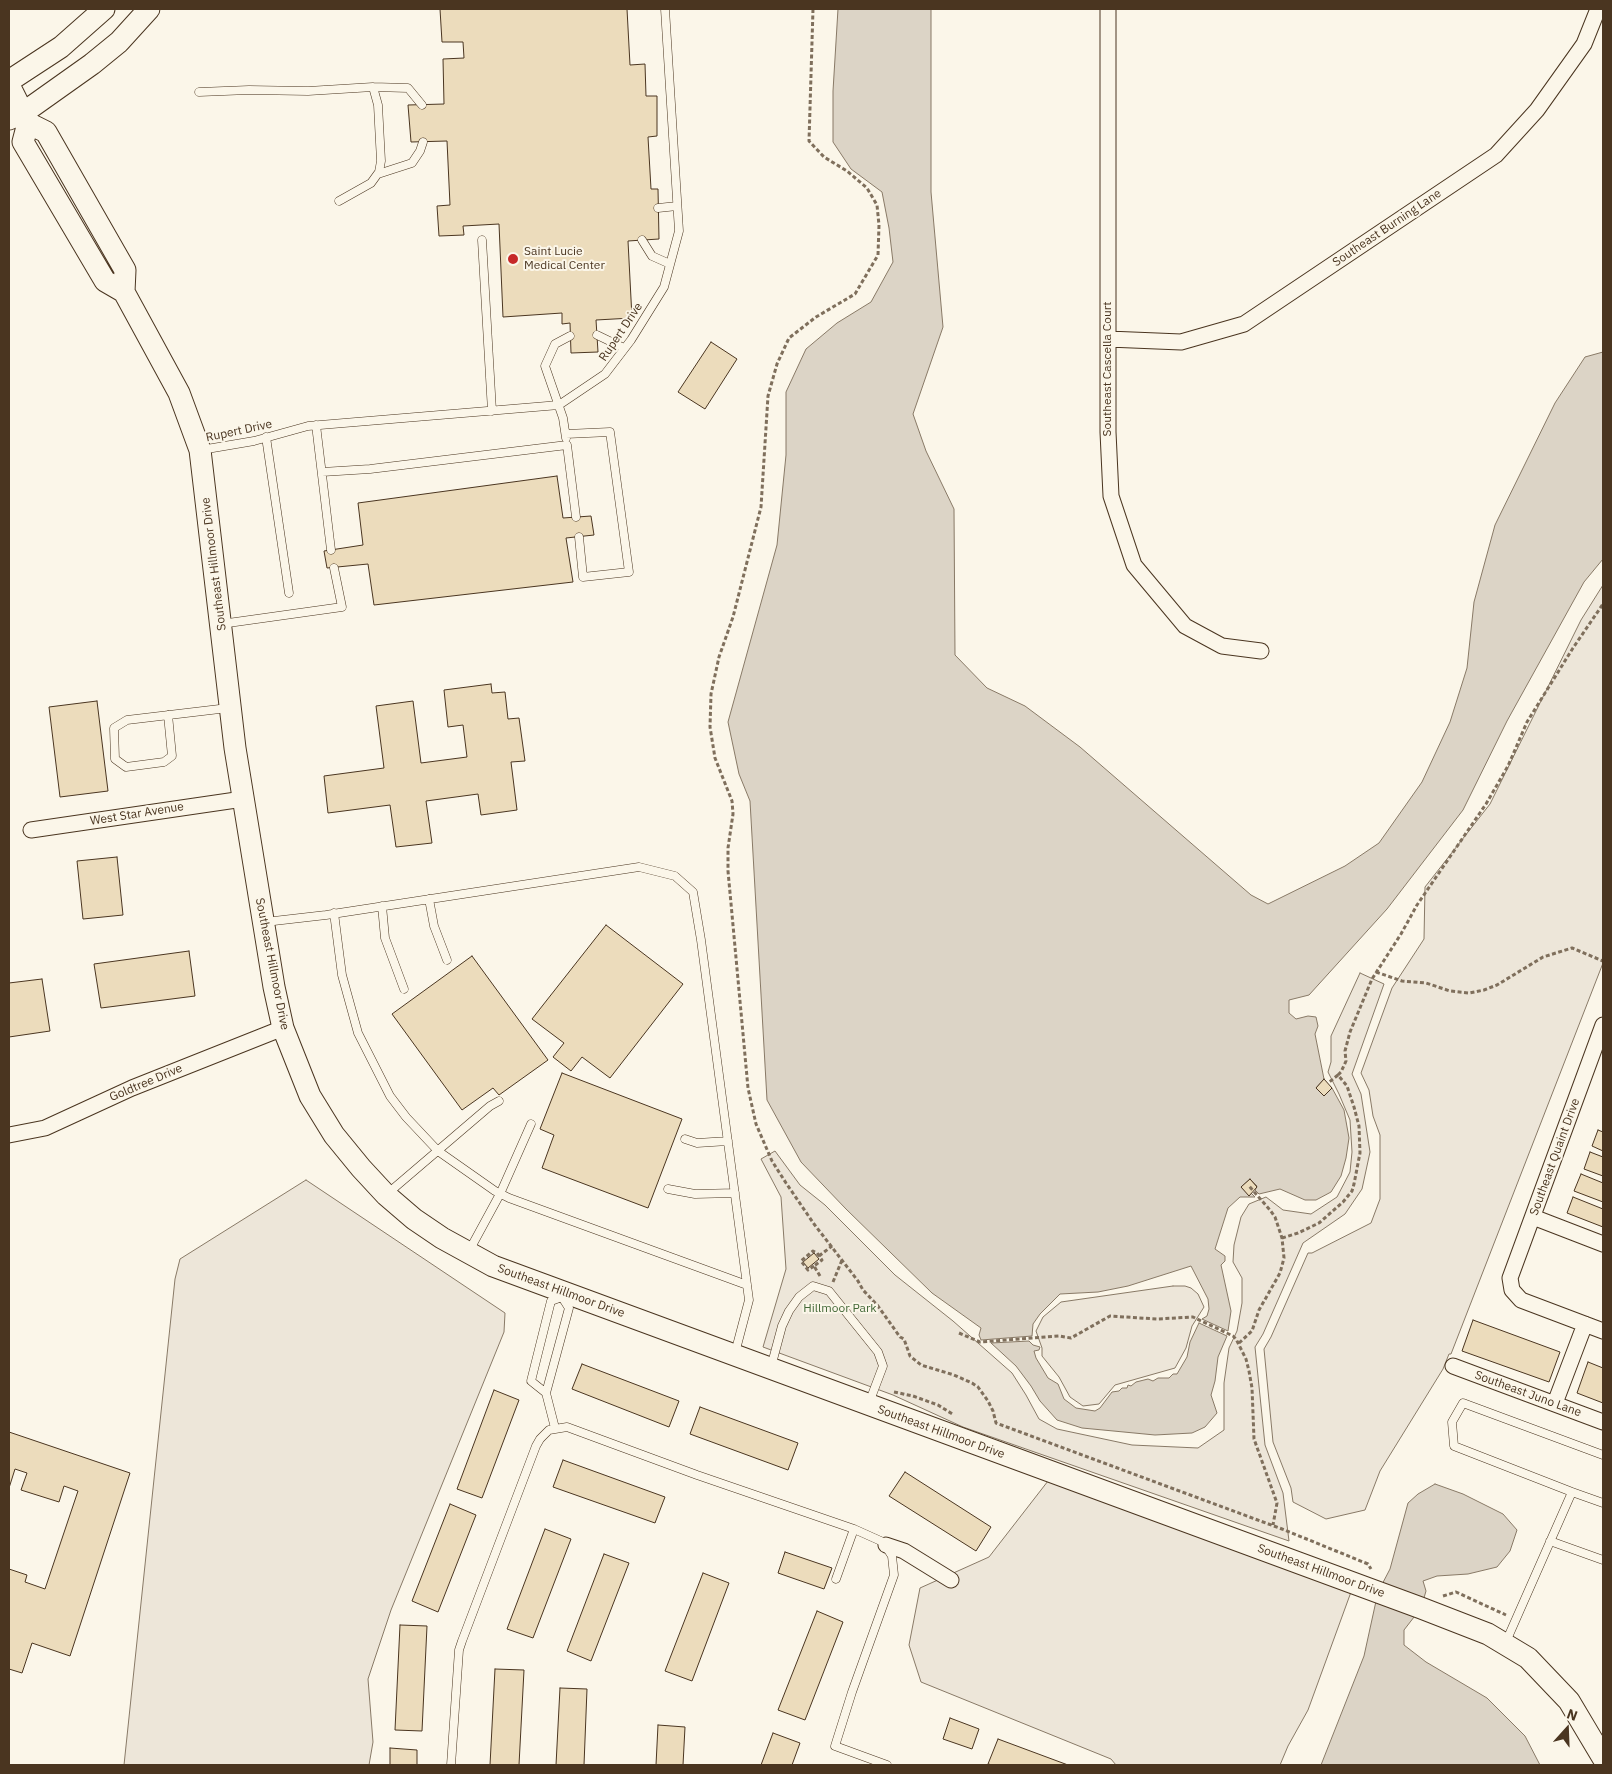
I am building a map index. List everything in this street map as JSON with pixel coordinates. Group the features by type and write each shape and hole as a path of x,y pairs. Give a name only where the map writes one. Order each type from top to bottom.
{"street":[{"path":"104,9 61,48 9,83 20,118 119,42 149,9"},
{"name":"Southeast Cascella Court","path":"1108,9 1108,432 1111,496 1134,565 1185,626 1222,646 1261,651"},
{"name":"Southeast Burning Lane","path":"1108,339 1181,342 1244,324 1496,155 1537,110 1584,44 1598,9"},
{"name":"Southeast Hillmoor Drive","path":"20,118 23,142 105,281 124,292 179,393 200,450 230,708 243,799 283,1028 310,1096 334,1135 386,1195 414,1219 442,1238 493,1266 563,1295 734,1355 1488,1634 1528,1658 1569,1701 1603,1758"},
{"name":"West Star Avenue","path":"31,830 243,799"},
{"name":"Southeast Quaint Drive","path":"1584,1324 1521,1300 1512,1290 1510,1278 1603,1025"},
{"name":"Goldtree Drive","path":"9,1135 46,1128 132,1088 283,1028"},
{"path":"1532,1217 1603,1244"},
{"path":"1555,1404 1584,1324 1603,1331"},
{"name":"Southeast Juno Lane","path":"1453,1366 1603,1422"},
{"path":"886,1545 904,1551 951,1580"}],"lane":[{"name":"Rupert Drive","path":"200,450 266,437 308,426 559,405 605,374 664,287 679,231 665,9"},
{"path":"199,92 249,90 308,91 373,87 408,88 422,105"},
{"path":"339,201 371,183 378,174 382,162 378,105 373,87"},
{"path":"378,174 412,163 420,151 423,142"},
{"path":"658,208 677,206"},
{"path":"482,240 492,410"},
{"path":"642,240 652,256 670,264"},
{"path":"597,335 624,348"},
{"path":"570,336 555,344 545,366 559,405 566,434 576,517"},
{"path":"316,425 332,550"},
{"path":"566,434 610,432 628,572 583,576 579,537"},
{"path":"266,437 289,593"},
{"path":"322,472 567,445"},
{"path":"221,624 342,607 334,568"},
{"path":"168,715 172,756 164,762 126,767 115,759 114,728 127,720 168,715 230,708"},
{"path":"264,922 639,867 675,876 693,892 702,940 749,1300 734,1355"},
{"path":"429,899 434,926 446,960"},
{"path":"382,906 385,938 404,989"},
{"path":"334,913 342,975 358,1033 390,1096 406,1117 438,1151 500,1194 747,1284"},
{"path":"386,1195 490,1106 499,1101"},
{"path":"468,1252 500,1194 531,1124"},
{"path":"685,1139 697,1142 728,1141"},
{"path":"668,1189 695,1194 735,1193"},
{"path":"770,1369 782,1326 789,1311 799,1297 813,1286 829,1291 878,1352 883,1366 868,1405"},
{"path":"546,1393 532,1380 551,1301 563,1295 569,1308 546,1393 555,1428"},
{"path":"1603,1456 1464,1403 1452,1422 1454,1446 1603,1503"},
{"path":"451,1765 459,1650 462,1641 536,1446 544,1435 555,1428 568,1427 697,1475 854,1529 878,1538 886,1545 892,1556 894,1575 852,1692 835,1746 887,1765"},
{"path":"1505,1644 1572,1492"},
{"path":"836,1580 854,1529"},
{"path":"1550,1541 1603,1560"}],"path":[{"path":"813,9 809,141 824,157 847,171 867,188 878,205 878,255 855,294 816,317 789,338 777,364 768,396 761,507 734,617 719,657 711,694 710,727 715,758 732,800 733,814 728,848 728,872 746,1065 753,1114 759,1134 786,1184 863,1290 872,1299 900,1337 904,1339 910,1356 921,1365 954,1375 978,1387 988,1401 996,1423"},
{"path":"1328,1083 1341,1072 1346,1061 1345,1051 1355,1017 1376,972 1401,934 1416,905 1486,804 1508,766 1527,722 1603,604"},
{"path":"1376,972 1397,980 1426,983 1450,991 1464,993 1484,990 1497,985 1543,957 1572,948 1603,961"},
{"path":"1282,1238 1298,1233 1318,1223 1343,1202 1352,1191 1360,1158 1359,1126 1349,1091 1336,1076"},
{"path":"1238,1343 1252,1330 1259,1310 1280,1273 1284,1258 1282,1238 1270,1210 1248,1186"},
{"path":"819,1256 832,1246"},
{"path":"813,1251 822,1260 814,1266 808,1270 800,1261 813,1251"},
{"path":"839,1269 842,1260"},
{"path":"814,1266 819,1273 822,1289"},
{"path":"959,1333 980,1342 1059,1336 1071,1338 1110,1316 1156,1319 1193,1317 1233,1336 1246,1359 1251,1378 1254,1439 1277,1503 1273,1525"},
{"path":"894,1392 938,1405 962,1419"},
{"path":"992,1427 996,1423"},
{"path":"996,1423 1273,1525 1368,1564 1372,1572"},
{"path":"1439,1597 1456,1592 1507,1617"}],"green space":[{"path":"1603,585 1603,963 1451,1354 1449,1354 1443,1369 1380,1471 1365,1510 1326,1519 1293,1502 1291,1488 1273,1442 1264,1349 1308,1253 1312,1253 1371,1223 1380,1199 1380,1135 1373,1116 1369,1090 1361,1073 1392,988 1424,939 1425,887 1490,804 1581,620"},
{"name":"Hillmoor Park","path":"1360,973 1384,984 1352,1074 1361,1094 1370,1152 1362,1189 1345,1214 1303,1243 1263,1334 1255,1347 1265,1445 1283,1493 1289,1541 963,1427 893,1395 763,1347 786,1269 781,1197 761,1159 775,1151 800,1185 825,1205 895,1275 953,1321 1012,1373 1039,1419 1057,1429 1132,1445 1198,1448 1224,1430 1224,1383 1229,1348 1237,1331 1242,1303 1242,1278 1233,1262 1234,1245 1241,1217 1249,1204 1266,1197 1283,1210 1311,1214 1337,1197 1350,1172 1352,1152 1350,1120 1328,1072 1331,1062 1331,1036"},
{"path":"306,1180 505,1313 504,1332 391,1610 368,1679 373,1742 369,1765 124,1765 175,1279 180,1259"},
{"path":"1173,1286 1191,1288 1198,1294 1204,1307 1192,1326 1186,1348 1175,1368 1115,1385 1099,1404 1083,1406 1070,1397 1059,1377 1042,1356 1042,1348 1036,1331 1043,1317 1061,1302"},
{"path":"1048,1481 1351,1592 1308,1710 1280,1765 1116,1765 1111,1759 921,1682 909,1645 920,1588 989,1557"}],"shaded area":[{"path":"838,9 931,9 931,192 943,327 913,414 926,451 954,509 955,655 987,688 1025,706 1080,747 1251,895 1268,904 1345,866 1379,843 1422,782 1450,722 1467,668 1474,602 1495,525 1555,403 1585,357 1603,352 1603,559 1584,582 1507,721 1463,810 1387,909 1309,995 1289,1000 1289,1013 1296,1019 1308,1016 1316,1017 1318,1026 1315,1034 1324,1079 1316,1088 1324,1096 1332,1088 1344,1110 1349,1138 1346,1158 1341,1176 1331,1192 1316,1200 1305,1200 1280,1189 1259,1194 1255,1190 1257,1186 1250,1179 1241,1187 1249,1195 1251,1193 1255,1197 1240,1197 1228,1208 1215,1249 1225,1256 1225,1261 1221,1265 1231,1311 1228,1331 1202,1319 1207,1316 1209,1309 1208,1299 1191,1266 1128,1286 1098,1292 1060,1294 1033,1324 1032,1336 981,1340 979,1335 981,1328 932,1293 801,1162 767,1100 750,801 739,774 728,722 777,545 786,455 786,392 806,349 837,323 871,302 893,262 882,192 851,169 833,142 833,91"},
{"path":"1199,1323 1227,1336 1218,1357 1211,1395 1217,1413 1205,1427 1192,1433 1155,1435 1082,1428 1057,1420 1040,1401 1016,1366 991,1343 1029,1341 1033,1345 1040,1347 1039,1350 1034,1351 1036,1358 1048,1378 1058,1384 1064,1399 1076,1408 1095,1411 1100,1408 1112,1392 1127,1388 1128,1385 1131,1386 1136,1382 1148,1379 1153,1381 1158,1378 1169,1378 1173,1374 1177,1374 1187,1357 1190,1342"},
{"path":"1435,1484 1463,1494 1503,1514 1517,1530 1510,1551 1497,1567 1468,1574 1437,1576 1423,1581 1426,1591 1421,1608 1404,1630 1404,1645 1426,1662 1487,1698 1525,1736 1540,1765 1321,1765 1364,1656 1378,1592 1390,1569 1408,1503 1418,1494"}],"building":[{"path":"440,9 627,9 630,65 645,64 646,96 657,96 657,136 648,137 651,189 658,189 659,239 628,241 632,318 596,320 598,352 571,353 570,323 562,324 562,313 503,317 499,224 463,226 464,235 439,236 437,206 450,205 447,141 411,142 408,105 444,104 443,59 464,58 463,42 442,42"},
{"path":"711,342 737,359 705,409 678,392"},
{"path":"557,476 563,518 591,516 594,535 566,538 573,582 374,605 368,564 327,568 324,551 363,545 358,503"},
{"path":"491,684 492,693 505,692 508,719 519,718 525,761 511,762 517,810 481,815 478,794 426,801 432,843 396,847 390,805 328,813 324,776 384,768 376,706 413,701 421,763 467,757 463,725 448,727 444,690"},
{"path":"97,701 108,791 60,797 49,707"},
{"path":"117,857 123,915 83,919 77,861"},
{"path":"606,925 683,984 610,1078 582,1057 571,1071 553,1057 564,1043 532,1019"},
{"path":"189,951 195,996 101,1008 94,964"},
{"path":"472,956 548,1060 499,1095 493,1088 462,1110 392,1014"},
{"path":"42,979 50,1031 9,1037 9,983"},
{"path":"562,1073 682,1119 648,1208 542,1168 554,1135 540,1129"},
{"path":"1324,1079 1332,1088 1324,1096 1316,1088"},
{"path":"1598,1130 1603,1132 1603,1151 1592,1146"},
{"path":"1590,1152 1603,1157 1603,1176 1584,1169"},
{"path":"1581,1174 1603,1183 1603,1202 1574,1191"},
{"path":"1250,1179 1257,1187 1249,1196 1241,1187"},
{"path":"1573,1197 1603,1209 1603,1227 1567,1213"},
{"path":"814,1253 819,1259 808,1268 803,1262"},
{"path":"1473,1320 1560,1352 1549,1382 1462,1351"},
{"path":"1588,1362 1603,1368 1603,1403 1577,1393"},
{"path":"582,1364 679,1401 669,1427 572,1389"},
{"path":"494,1390 519,1400 482,1498 457,1489"},
{"path":"700,1407 798,1443 788,1470 690,1434"},
{"path":"9,1432 130,1473 70,1656 32,1643 22,1673 9,1669 9,1569 27,1575 25,1582 45,1589 78,1491 64,1486 59,1502 21,1490 27,1473 15,1469 9,1488"},
{"path":"563,1460 665,1497 655,1523 553,1487"},
{"path":"905,1472 991,1527 976,1551 889,1496"},
{"path":"450,1504 476,1515 438,1612 412,1601"},
{"path":"545,1529 571,1539 533,1638 507,1629"},
{"path":"785,1552 832,1568 824,1589 778,1573"},
{"path":"604,1554 629,1563 591,1661 567,1651"},
{"path":"703,1573 729,1583 692,1681 665,1671"},
{"path":"817,1611 843,1622 805,1720 778,1710"},
{"path":"400,1625 427,1626 422,1731 395,1730"},
{"path":"495,1669 524,1670 519,1765 490,1765"},
{"path":"560,1688 587,1689 584,1765 556,1765"},
{"path":"950,1718 979,1729 972,1749 943,1739"},
{"path":"658,1725 685,1727 683,1765 656,1765"},
{"path":"773,1733 800,1743 792,1765 761,1765"},
{"path":"998,1739 1068,1765 988,1764"},
{"path":"390,1748 417,1750 417,1765 390,1765"}],"place":[{"name":"Saint Lucie Medical Center","path":"513,259"}]}
